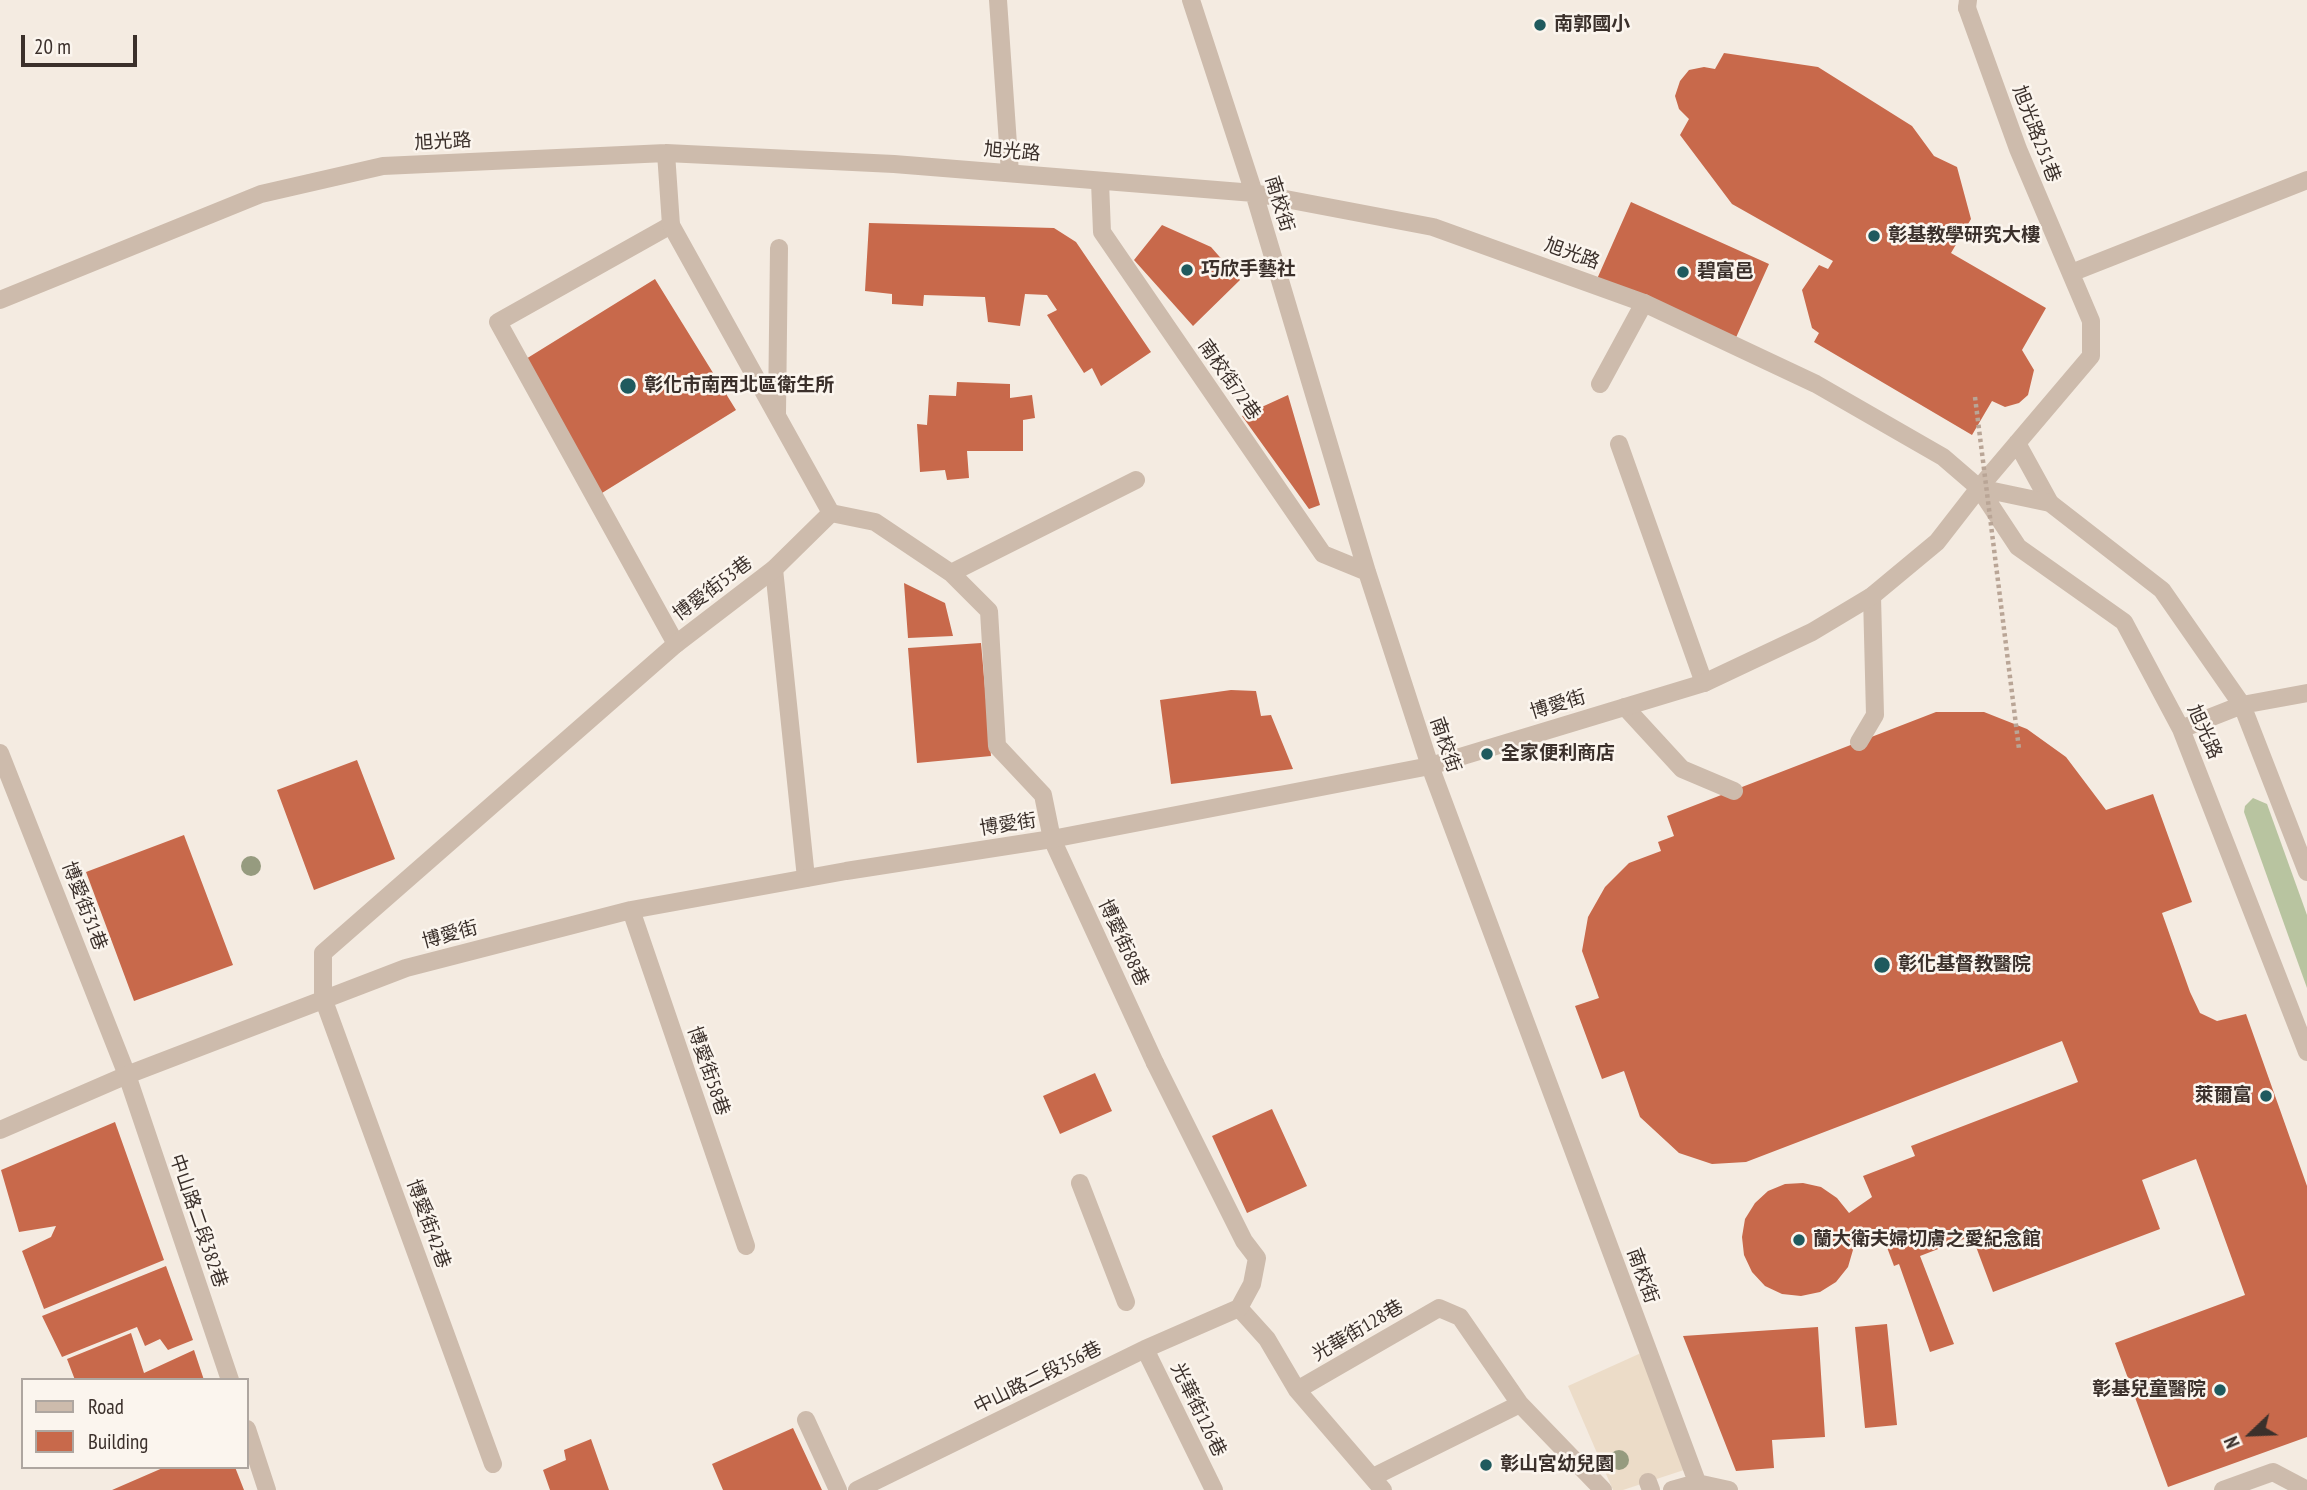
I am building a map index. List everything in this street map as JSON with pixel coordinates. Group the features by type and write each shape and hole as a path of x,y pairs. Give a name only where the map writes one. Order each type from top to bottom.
{"street":[{"path":"998,0 1010,173"},
{"name":"南校街","path":"1191,0 1254,193 1367,572 1430,766 1698,1487"},
{"name":"旭光路251巷","path":"1968,4 2018,149 2091,321 2091,356 1979,488"},
{"path":"666,153 671,225 831,513 875,522 951,573 989,611 997,746 1043,795 1052,839"},
{"name":"旭光路","path":"0,300 261,194 383,166 666,153 894,163 1254,193 1433,227 1644,303 1816,384 1943,457 1979,488 2018,547 2124,622 2181,729 2307,1052"},
{"path":"2071,273 2307,180"},
{"name":"南校街72巷","path":"1100,182 1102,232 1324,554 1367,572"},
{"path":"671,225 498,322 676,644"},
{"path":"777,413 779,248"},
{"path":"1600,384 1644,303"},
{"path":"2017,443 2050,503"},
{"path":"1619,444 1704,683"},
{"path":"951,573 1136,480"},
{"name":"旭光路","path":"1979,488 2050,503 2162,590 2242,705 2307,872"},
{"name":"博愛街","path":"0,1130 127,1075 406,968 631,910 806,878 1052,839 1430,766 1704,683 1812,632 1872,596 1937,542 1979,488"},
{"name":"博愛街53巷","path":"323,998 323,953 676,644 774,569 831,513"},
{"path":"774,569 806,878"},
{"path":"1859,742 1875,715 1872,596"},
{"path":"2181,729 2242,705 2307,693"},
{"path":"1625,707 1682,769 1734,791"},
{"name":"博愛街31巷","path":"0,753 127,1075"},
{"name":"博愛街88巷","path":"1052,839 1155,1063 1244,1241 1257,1258 1252,1284 1239,1308"},
{"name":"博愛街58巷","path":"631,910 746,1245"},
{"name":"博愛街42巷","path":"323,998 493,1464"},
{"name":"中山路二段382巷","path":"127,1075 229,1378"},
{"path":"1080,1183 1126,1302"},
{"path":"1239,1308 1267,1339 1297,1390 1378,1484 1520,1404 1603,1490"},
{"name":"中山路二段356巷","path":"858,1490 1145,1349 1239,1308"},
{"name":"光華街128巷","path":"1297,1390 1439,1308 1461,1317 1520,1404"},
{"name":"光華街126巷","path":"1145,1349 1214,1490"},
{"path":"806,1420 838,1490"},
{"path":"248,1432 267,1490"},
{"path":"2223,1490 2273,1472 2307,1490"},
{"path":"1672,1490 1698,1487 1729,1490"}],"path":[{"path":"1975,397 2019,749"}],"green space":[{"path":"2253,798 2267,804 2307,915 2307,988 2244,812 2245,806"}],"shaded area":[{"path":"1641,1353 1684,1470 1623,1490 1613,1490 1568,1386"}],"building":[{"name":"彰基教學研究大樓","path":"1724,53 1818,67 1912,126 1934,156 1957,167 1971,219 1951,253 2046,308 2022,350 2034,370 2028,395 2019,403 2005,407 1992,401 1972,435 1814,342 1819,333 1812,328 1802,290 1819,265 1828,269 1833,261 1732,204 1680,135 1689,119 1679,109 1675,96 1680,81 1689,70 1704,67 1715,69"},
{"name":"碧富邑","path":"1631,202 1769,264 1734,342 1597,279"},
{"path":"869,223 1054,228 1076,242 1151,352 1101,386 1092,368 1084,373 1047,315 1057,310 1047,295 1025,294 1020,326 988,322 985,297 924,295 923,306 892,304 892,294 865,291"},
{"name":"巧欣手藝社","path":"1162,225 1211,247 1240,280 1193,326 1134,260"},
{"name":"彰化市南西北區衛生所","path":"655,279 736,410 602,493 521,362"},
{"path":"957,382 1010,384 1010,398 1032,395 1035,418 1023,420 1023,451 967,451 969,478 947,480 945,470 920,472 917,424 927,425 929,395 956,396"},
{"path":"1288,395 1320,505 1309,509 1242,416"},
{"path":"904,583 945,603 953,636 908,638"},
{"path":"981,643 991,756 917,763 908,648"},
{"path":"1231,690 1256,691 1261,716 1271,715 1293,769 1171,784 1160,700"},
{"path":"1936,712 1984,712 2027,729 2066,757 2106,810 2153,794 2192,902 2162,913 2190,992 2200,1013 2217,1021 2246,1014 2307,1186 2307,1437 2168,1487 2115,1343 2245,1295 2196,1159 2142,1180 2160,1229 1993,1292 1972,1236 1920,1256 1954,1344 1930,1352 1899,1264 1894,1266 1882,1234 1855,1243 1848,1267 1836,1282 1820,1292 1801,1296 1782,1294 1765,1286 1752,1272 1744,1255 1742,1237 1745,1219 1755,1203 1768,1191 1785,1184 1803,1183 1821,1187 1837,1198 1849,1213 1872,1197 1863,1176 1915,1156 1911,1146 2078,1082 2062,1041 1746,1162 1712,1164 1679,1153 1640,1117 1624,1071 1602,1079 1575,1006 1599,998 1582,951 1588,917 1605,887 1629,863 1661,851 1658,842 1674,836 1667,816"},
{"path":"357,760 395,859 314,890 277,790"},
{"path":"184,835 233,965 134,1001 86,872"},
{"path":"1095,1073 1112,1111 1060,1134 1043,1096"},
{"path":"1272,1109 1307,1186 1247,1213 1212,1136"},
{"path":"115,1122 164,1260 44,1309 22,1251 51,1237 56,1226 19,1232 1,1170"},
{"path":"166,1266 193,1340 168,1350 160,1339 145,1346 137,1327 62,1357 42,1316"},
{"path":"1887,1324 1897,1425 1865,1428 1855,1327"},
{"path":"1818,1327 1825,1437 1772,1440 1774,1468 1736,1471 1683,1336"},
{"path":"131,1333 144,1373 194,1350 203,1378 74,1378 67,1359"},
{"path":"793,1428 822,1490 723,1490 712,1464"},
{"path":"591,1439 609,1490 550,1490 543,1470 566,1460 564,1450"},
{"path":"160,1469 236,1469 244,1490 112,1490"}],"place":[{"name":"南郭國小","path":"1540,25"},
{"name":"彰基教學研究大樓","path":"1874,236"},
{"name":"巧欣手藝社","path":"1187,270"},
{"name":"碧富邑","path":"1683,272"},
{"name":"彰化市南西北區衛生所","path":"628,386"},
{"name":"全家便利商店","path":"1487,754"},
{"name":"彰化基督教醫院","path":"1882,965"},
{"name":"萊爾富","path":"2266,1096"},
{"name":"蘭大衛夫婦切膚之愛紀念館","path":"1799,1240"},
{"name":"彰基兒童醫院","path":"2220,1390"},
{"name":"彰山宮幼兒園","path":"1486,1465"}]}
